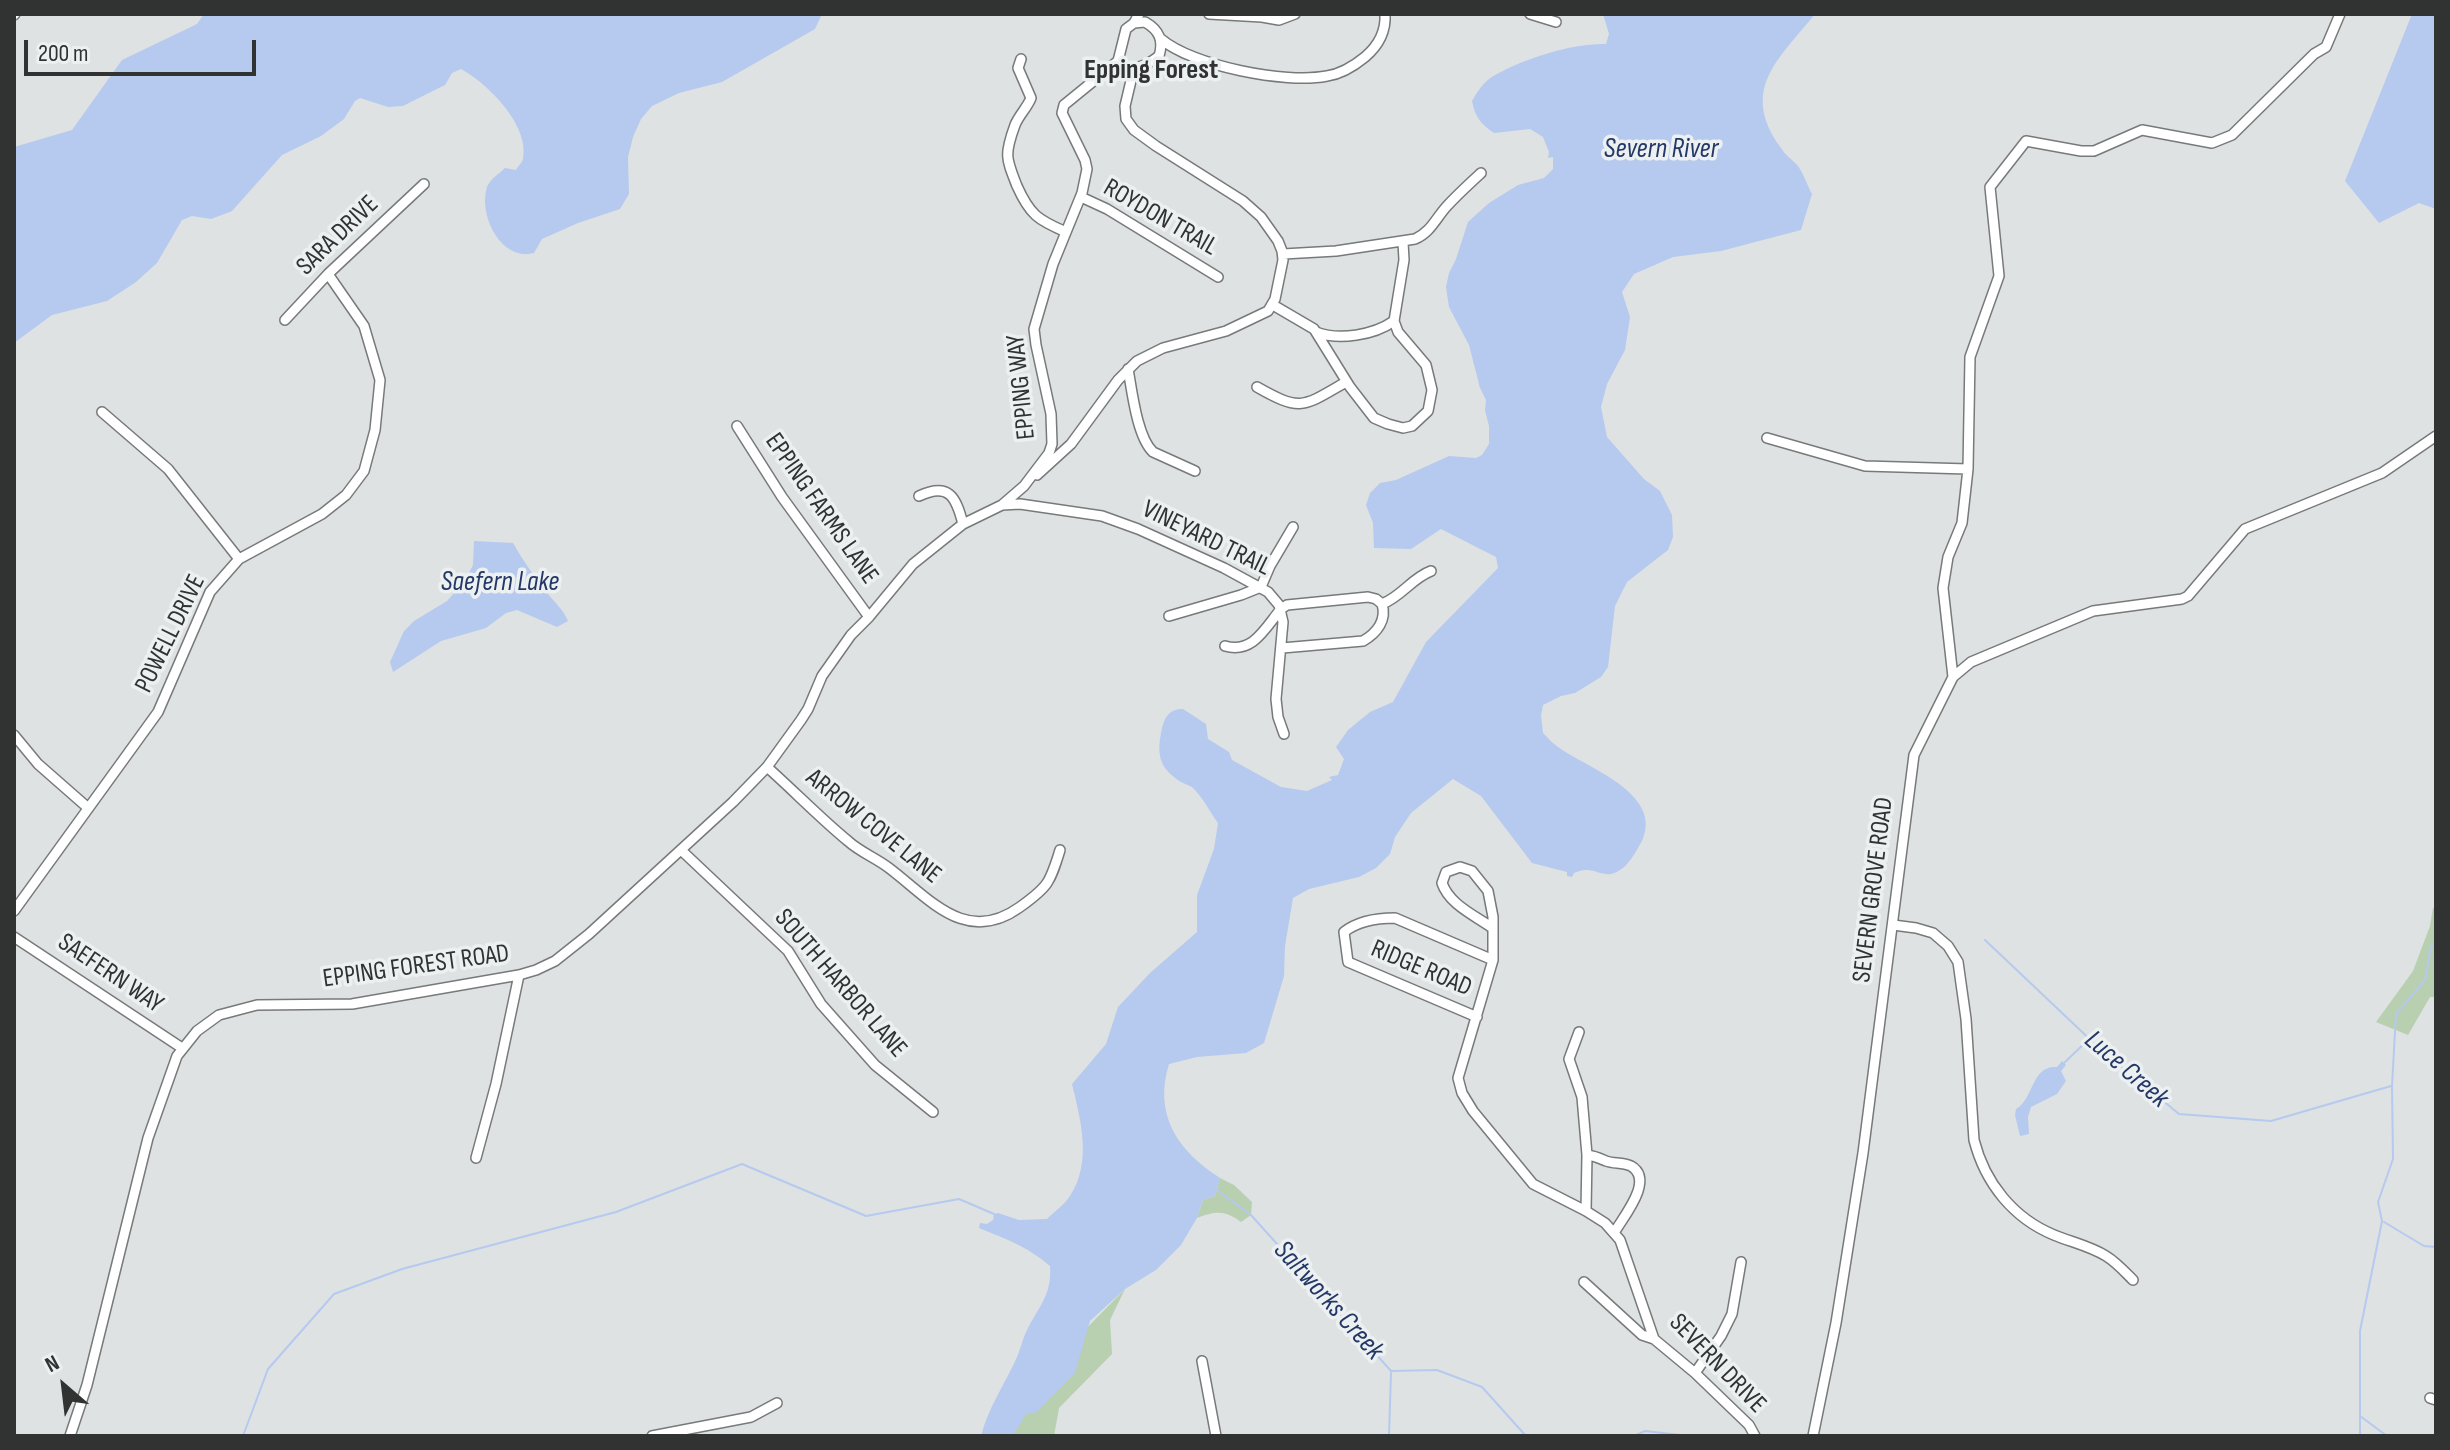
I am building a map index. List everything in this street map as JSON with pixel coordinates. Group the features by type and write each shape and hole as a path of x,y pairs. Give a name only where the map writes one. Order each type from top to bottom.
{"street":[{"path":"1149,14 1161,39 1182,54"},
{"path":"1209,14 1279,20 1295,14"},
{"path":"1155,27 1135,17 1126,29 1118,61 1134,68 1159,56 1182,54 1256,73 1292,78 1328,76 1348,69 1373,49 1383,33 1385,14"},
{"path":"1530,14 1556,22"},
{"path":"1953,677 1943,588 1948,557 1962,523 1968,469 1970,357 1999,276 1990,187 2026,141 2094,151 2142,130 2212,143 2232,135 2314,54 2326,47 2340,14"},
{"path":"1159,56 1161,39"},
{"path":"1021,59 1018,68 1031,98 1016,122 1008,147 1008,167 1032,214 1066,232"},
{"name":"EPPING WAY","path":"869,617 913,564 963,524 1002,505 1024,486 1049,453 1052,444 1051,414 1034,329 1040,302 1081,197 1087,169 1062,113 1064,105 1118,61"},
{"path":"1024,486 1071,444 1128,369 1155,352 1226,331 1263,314 1273,305 1283,254 1278,241 1250,206 1174,159 1130,125 1124,113 1134,68"},
{"path":"1283,254 1336,251 1415,239 1426,233 1445,208 1481,173"},
{"name":"SARA DRIVE","path":"285,320 328,274 424,184"},
{"name":"ROYDON TRAIL","path":"1081,197 1218,277"},
{"path":"1273,305 1316,332 1346,382 1378,421 1408,427 1422,418 1431,401 1430,376 1421,358 1398,332 1394,321 1404,260 1403,242"},
{"name":"POWELL DRIVE","path":"14,911 158,712 210,592 239,559 322,514 346,495 364,471 375,430 380,380 364,326 328,274"},
{"path":"1316,332 1327,336 1344,336 1373,330 1394,321"},
{"path":"1128,369 1148,447 1195,471"},
{"path":"1257,387 1284,402 1299,404 1321,397 1346,382"},
{"path":"102,412 168,469 239,559"},
{"name":"EPPING FARMS LANE","path":"737,426 782,497 869,617"},
{"path":"1953,677 1971,662 2093,611 2182,599 2188,596 2245,529 2382,473 2436,436"},
{"path":"1767,438 1865,466 1968,469"},
{"path":"919,496 932,490 947,492 957,501 963,524"},
{"name":"VINEYARD TRAIL","path":"1002,505 1020,504 1102,516 1154,536 1261,587 1281,609 1295,603 1368,597 1382,604"},
{"path":"1169,616 1261,587 1293,527"},
{"path":"1282,648 1363,641 1383,621 1385,613 1382,604 1393,599 1419,576 1431,571"},
{"path":"1225,646 1238,648 1250,644 1281,609"},
{"path":"1281,609 1284,627 1276,699 1284,734"},
{"name":"EPPING FOREST ROAD","path":"70,1436 87,1385 148,1138 182,1048 213,1018 257,1005 352,1004 519,975 555,961 681,850 767,767 808,709 822,676 851,635 869,617"},
{"name":"SEVERN GROVE ROAD","path":"1813,1436 1836,1323 1863,1153 1914,755 1953,677"},
{"path":"14,735 38,764 87,807"},
{"name":"ARROW COVE LANE","path":"767,767 849,843 888,868 931,903 957,918 986,923 1009,916 1043,891 1052,876 1060,850"},
{"name":"SOUTH HARBOR LANE","path":"681,850 788,951 821,1004 875,1065 933,1112"},
{"name":"SEVERN DRIVE","path":"1491,927 1462,908 1444,890 1442,883 1446,872 1460,867 1472,871 1488,891 1491,903 1493,960 1458,1078 1462,1093 1533,1184 1605,1223 1620,1240 1654,1339 1695,1373 1749,1425 1755,1436"},
{"name":"RIDGE ROAD","path":"1477,1017 1348,962 1344,932 1352,926 1378,918 1395,918 1493,960"},
{"path":"1893,925 1933,933 1948,946 1958,962 1966,1019 1974,1140 1977,1153 1996,1190 2022,1218 2108,1257 2133,1280"},
{"name":"SAEFERN WAY","path":"14,937 182,1048"},
{"path":"476,1158 496,1084 519,975"},
{"path":"1579,1032 1569,1059 1582,1097 1587,1155 1586,1211"},
{"path":"1587,1155 1622,1163 1639,1174 1641,1183 1638,1193 1614,1233"},
{"path":"1695,1373 1732,1314 1741,1262"},
{"path":"1584,1282 1642,1335 1654,1339"},
{"path":"1202,1361 1216,1436"},
{"path":"652,1436 751,1417 777,1403"}],"green space":[{"path":"2436,907 2436,997 2430,997 2408,1035 2376,1022 2413,971 2430,926 2433,908"},
{"path":"1220,1178 1234,1185 1252,1202 1251,1215 1241,1222 1220,1213 1197,1218 1203,1200 1215,1196"},
{"path":"1125,1289 1110,1320 1112,1354 1059,1408 1054,1436 981,1436"}],"water":[{"path":"204,14 822,14 815,29 722,82 679,93 652,106 641,119 633,137 628,157 629,194 620,209 542,239 534,253 522,254 502,243 489,223 486,210 485,198 490,182 505,168 516,170 522,160 520,133 494,95 461,69 452,73 445,85 403,106 388,107 360,98 355,101 344,119 321,136 282,155 232,211 211,219 192,216 182,220 157,263 136,282 107,301 52,315 14,343 14,147 72,130 122,60 197,24"},
{"name":"Severn River","path":"1603,14 1815,14 1777,61 1768,76 1764,92 1763,109 1769,127 1783,151 1800,169 1812,194 1801,230 1721,251 1673,257 1634,274 1622,292 1630,317 1625,350 1607,384 1601,407 1607,437 1644,479 1660,491 1672,515 1673,537 1668,550 1627,582 1615,606 1608,667 1601,677 1575,693 1543,705 1541,716 1543,733 1554,743 1620,784 1633,796 1642,809 1646,824 1642,841 1627,864 1615,873 1584,870 1574,873 1572,877 1567,876 1567,872 1532,863 1481,796 1453,779 1411,813 1395,837 1390,854 1376,868 1359,877 1309,889 1293,898 1285,946 1284,976 1264,1043 1246,1053 1197,1057 1169,1064 1164,1100 1167,1115 1181,1144 1220,1178 1215,1196 1203,1200 1197,1218 1181,1245 1156,1270 1125,1289 1090,1321 1075,1373 1037,1412 1026,1414 1013,1436 981,1436 1026,1331 1044,1299 1050,1266 1016,1244 979,1228 980,1223 987,1224 998,1213 1019,1220 1047,1219 1068,1199 1077,1183 1083,1155 1072,1084 1106,1044 1118,1007 1150,973 1197,932 1197,895 1214,849 1218,823 1196,791 1173,776 1163,765 1159,744 1167,717 1175,710 1183,709 1206,724 1208,739 1229,752 1232,760 1281,787 1307,791 1332,780 1329,777 1338,775 1344,759 1336,747 1348,730 1370,712 1393,702 1426,642 1498,568 1496,557 1441,529 1411,549 1374,548 1373,523 1366,505 1370,493 1380,483 1396,480 1449,456 1476,458 1489,444 1486,400 1469,345 1449,307 1446,287 1449,273 1468,222 1489,203 1518,185 1544,178 1553,169 1553,157 1548,158 1543,137 1530,129 1494,133 1479,120 1472,101 1489,79 1522,62 1565,49 1606,44 1609,34"},
{"path":"2412,14 2436,14 2436,209 2419,203 2379,223 2345,181"},
{"name":"Saefern Lake","path":"474,541 513,543 568,621 557,627 517,610 506,613 486,628 441,641 393,672 390,662 404,631 414,621 447,601 464,582 473,565"},
{"path":"2062,1061 2066,1065 2061,1071 2066,1081 2057,1094 2031,1107 2029,1134 2020,1136 2016,1109 2042,1071 2057,1067"}],"waterway":[{"name":"Luce Creek","path":"1985,940 2098,1047 2179,1114 2271,1121 2391,1086"},
{"name":"Luce Creek","path":"2360,1436 2360,1331 2382,1221 2378,1202 2393,1159 2392,1086 2396,1014 2425,980 2431,946 2436,943"},
{"path":"2064,1063 2089,1039"},
{"path":"243,1436 268,1369 334,1294 402,1269 616,1212 742,1164 866,1216 959,1199 994,1214"},
{"name":"Saltworks Creek","path":"1217,1190 1251,1215 1391,1371 1437,1370 1482,1387 1526,1436"},
{"path":"2384,1222 2424,1246 2436,1247"},
{"path":"1389,1436 1391,1373"},
{"name":"Luce Creek","path":"2360,1416 2387,1436"},
{"path":"1634,1436 1645,1431 1681,1435"}],"district":[{"name":"Epping Forest","path":"1151,71"}]}
